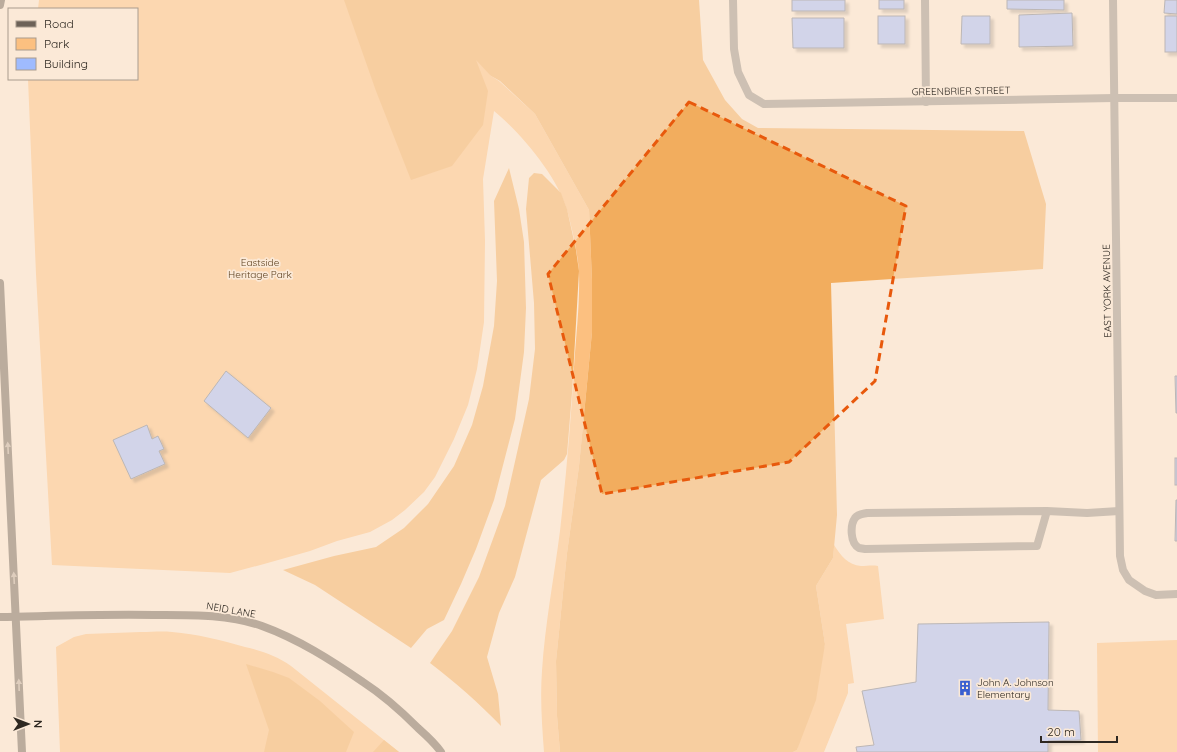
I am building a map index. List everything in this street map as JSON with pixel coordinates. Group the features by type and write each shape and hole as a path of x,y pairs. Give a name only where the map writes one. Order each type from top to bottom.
{"main road":[{"path":"0,5 1,0"},
{"path":"0,283 22,752"},
{"name":"NEID LANE","path":"0,617 128,614 199,615 240,620 261,626 279,633 329,659 370,687 398,709 436,744 441,752"}],"street":[{"name":"GREENBRIER STREET","path":"733,0 734,49 738,72 749,95 764,104 1177,98"},
{"path":"925,0 926,102"},
{"name":"EAST YORK AVENUE","path":"1113,0 1120,556 1123,570 1129,580 1145,591 1156,595 1177,594"},
{"path":"1048,511 1037,546 865,549 859,548 854,543 851,532 855,518 860,514 867,513 1048,511 1086,513 1119,511"}],"highlighted area":[{"path":"689,102 906,206 875,381 789,462 602,494 548,274"}],"green space":[{"name":"Eastside Heritage Park","path":"39,0 449,0 491,76 499,81 535,114 589,210 592,280 592,332 579,466 567,553 556,661 557,716 560,752 544,752 541,681 545,636 560,531 570,428 578,320 579,273 567,210 555,183 547,170 526,143 494,111 483,179 485,241 484,322 477,369 468,405 454,439 435,477 424,492 405,510 392,520 370,532 337,541 310,551 230,573 52,565 36,274 28,80 138,80 138,8 38,8"},
{"path":"834,545 842,556 852,564 861,566 878,566 884,619 846,624 854,683 848,684 848,693 824,752 793,752 797,750 825,644 816,586 833,558"},
{"path":"168,632 200,636 257,650 286,662 399,752 60,752 56,647 74,637 86,634"},
{"path":"1177,640 1177,752 1098,752 1097,643"}],"shaded area":[{"path":"344,0 699,0 703,60 725,100 742,119 758,128 1024,131 1046,204 1043,269 831,283 837,515 833,558 816,586 825,644 816,700 797,750 793,752 560,752 557,716 556,661 567,553 579,466 592,332 592,280 589,210 535,114 500,81 491,76 476,60 488,91 483,125 452,166 411,180 376,91"},
{"path":"509,168 519,209 524,242 526,308 524,352 515,419 494,500 461,584 444,620 427,629 411,648 315,585 283,570 334,556 376,547 404,528 428,504 454,466 472,425 483,386 494,326 497,281 494,201"},
{"path":"534,173 542,174 561,193 567,209 576,250 579,271 572,393 567,454 564,460 541,480 515,577 499,613 487,657 498,694 501,726 467,693 430,663 452,631 479,577 505,506 529,399 535,349 534,303 526,209 529,178"},
{"path":"246,664 289,678 320,701 354,732 346,752 264,752 269,730"},
{"path":"384,740 399,752 373,752"}],"building":[{"path":"792,0 845,0 845,11 792,11"},
{"path":"879,0 904,0 904,9 879,9"},
{"path":"1007,0 1064,0 1064,10 1007,9"},
{"path":"1165,0 1177,0 1177,14 1164,13"},
{"path":"1072,13 1073,46 1019,47 1019,15"},
{"path":"878,16 905,16 905,44 878,44"},
{"path":"962,16 990,16 990,44 961,44"},
{"path":"1165,16 1177,16 1177,52 1165,52"},
{"path":"792,18 844,18 844,48 793,48"},
{"path":"226,371 271,408 248,438 204,401"},
{"path":"1175,376 1177,376 1177,413 1176,413"},
{"path":"147,425 152,439 158,436 164,449 159,451 165,464 131,479 113,440"},
{"path":"1175,458 1177,458 1177,485 1175,485"},
{"path":"1176,500 1177,541 1175,541"},
{"name":"John A. Johnson Elementary","path":"1049,622 1048,710 1079,711 1081,740 1048,741 1048,752 857,752 856,747 874,745 862,691 916,682 918,624"}],"place":[{"name":"John A. Johnson Elementary","path":"965,688"}]}
